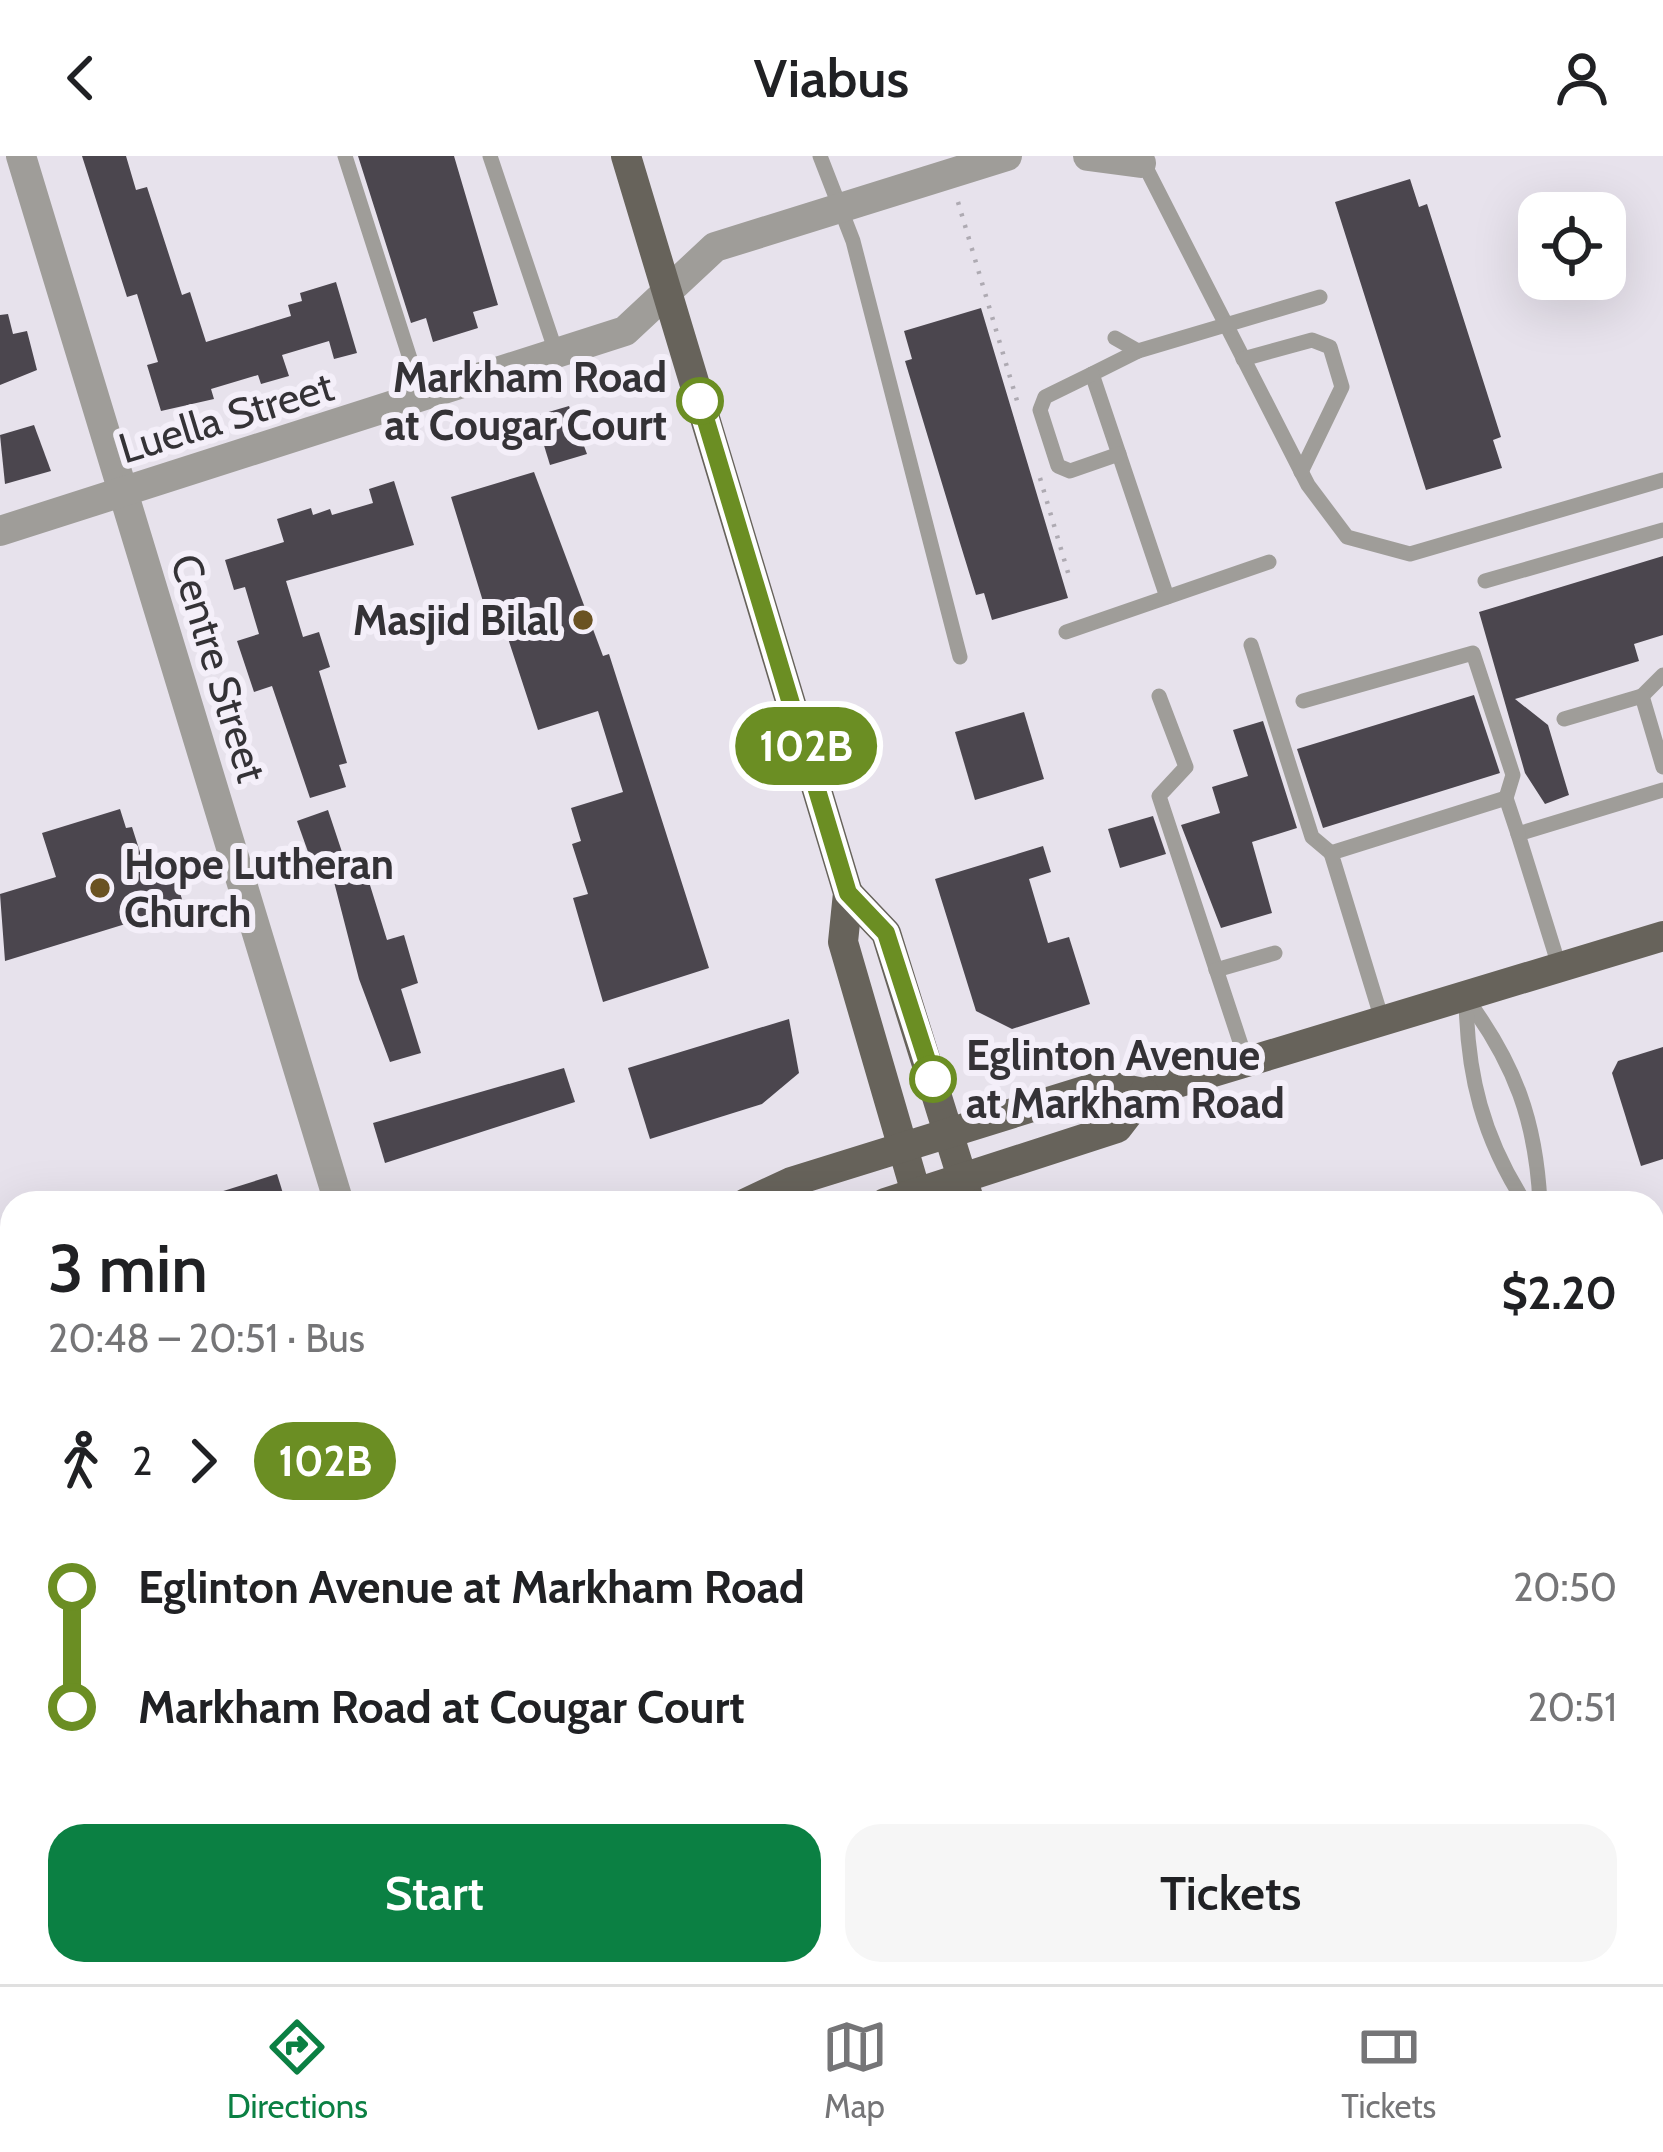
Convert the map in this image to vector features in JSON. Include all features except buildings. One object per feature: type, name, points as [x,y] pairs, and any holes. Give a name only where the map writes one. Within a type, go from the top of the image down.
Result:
[{"type":"main road","points":[[626,156],[848,893],[843,942],[915,1191]]},
{"type":"main road","points":[[848,893],[886,933],[967,1191]]},
{"type":"main road","points":[[771,1191],[1103,1085],[1144,1093],[1663,936]]},
{"type":"main road","points":[[969,1191],[1117,1128],[1144,1093]]},
{"type":"street","name":"Centre Street","points":[[21,156],[335,1191]]},
{"type":"street","name":"Luella Street","points":[[0,532],[626,331],[715,247],[1007,156]]},
{"type":"street","points":[[1088,156],[1142,159]]},
{"type":"lane","points":[[345,156],[423,399]]},
{"type":"lane","points":[[490,156],[556,355]]},
{"type":"lane","points":[[820,156],[853,242],[959,657]]},
{"type":"lane","points":[[1142,159],[1301,472],[1347,537],[1410,554],[1663,480]]},
{"type":"lane","points":[[1119,454],[1070,471],[1058,466],[1040,410],[1045,397],[1138,351],[1320,297]]},
{"type":"lane","points":[[1115,338],[1138,351]]},
{"type":"lane","points":[[1243,359],[1312,340],[1330,346],[1342,387],[1301,472]]},
{"type":"lane","points":[[1092,374],[1167,597]]},
{"type":"lane","points":[[1485,581],[1663,530]]},
{"type":"lane","points":[[1066,632],[1269,562]]},
{"type":"lane","points":[[1251,645],[1312,837],[1331,853],[1383,1023]]},
{"type":"lane","points":[[1303,701],[1473,653],[1513,775],[1506,798],[1560,969]]},
{"type":"lane","points":[[1564,719],[1642,696],[1663,675]]},
{"type":"lane","points":[[1159,696],[1186,767],[1159,796],[1247,1063]]},
{"type":"lane","points":[[1642,696],[1663,767]]},
{"type":"lane","points":[[1518,834],[1663,790]]},
{"type":"lane","points":[[1331,853],[1506,798]]},
{"type":"lane","points":[[1216,970],[1275,953]]},
{"type":"lane","points":[[1466,998],[1468,1068],[1500,1164],[1517,1191]]},
{"type":"lane","points":[[1466,998],[1505,1051],[1537,1146],[1539,1191]]},
{"type":"path","points":[[950,174],[1022,420]]},
{"type":"path","points":[[1036,464],[1069,576]]},
{"type":"bus line","name":"102B","points":[[700,401],[773,631],[848,893],[886,933],[933,1079]]},
{"type":"place","name":"Markham Road at Cougar Court","points":[[700,401]]},
{"type":"place","name":"Masjid Bilal","points":[[583,620]]},
{"type":"place","name":"Hope Lutheran Church","points":[[100,888]]},
{"type":"place","name":"Eglinton Avenue at Markham Road","points":[[933,1079]]}]
